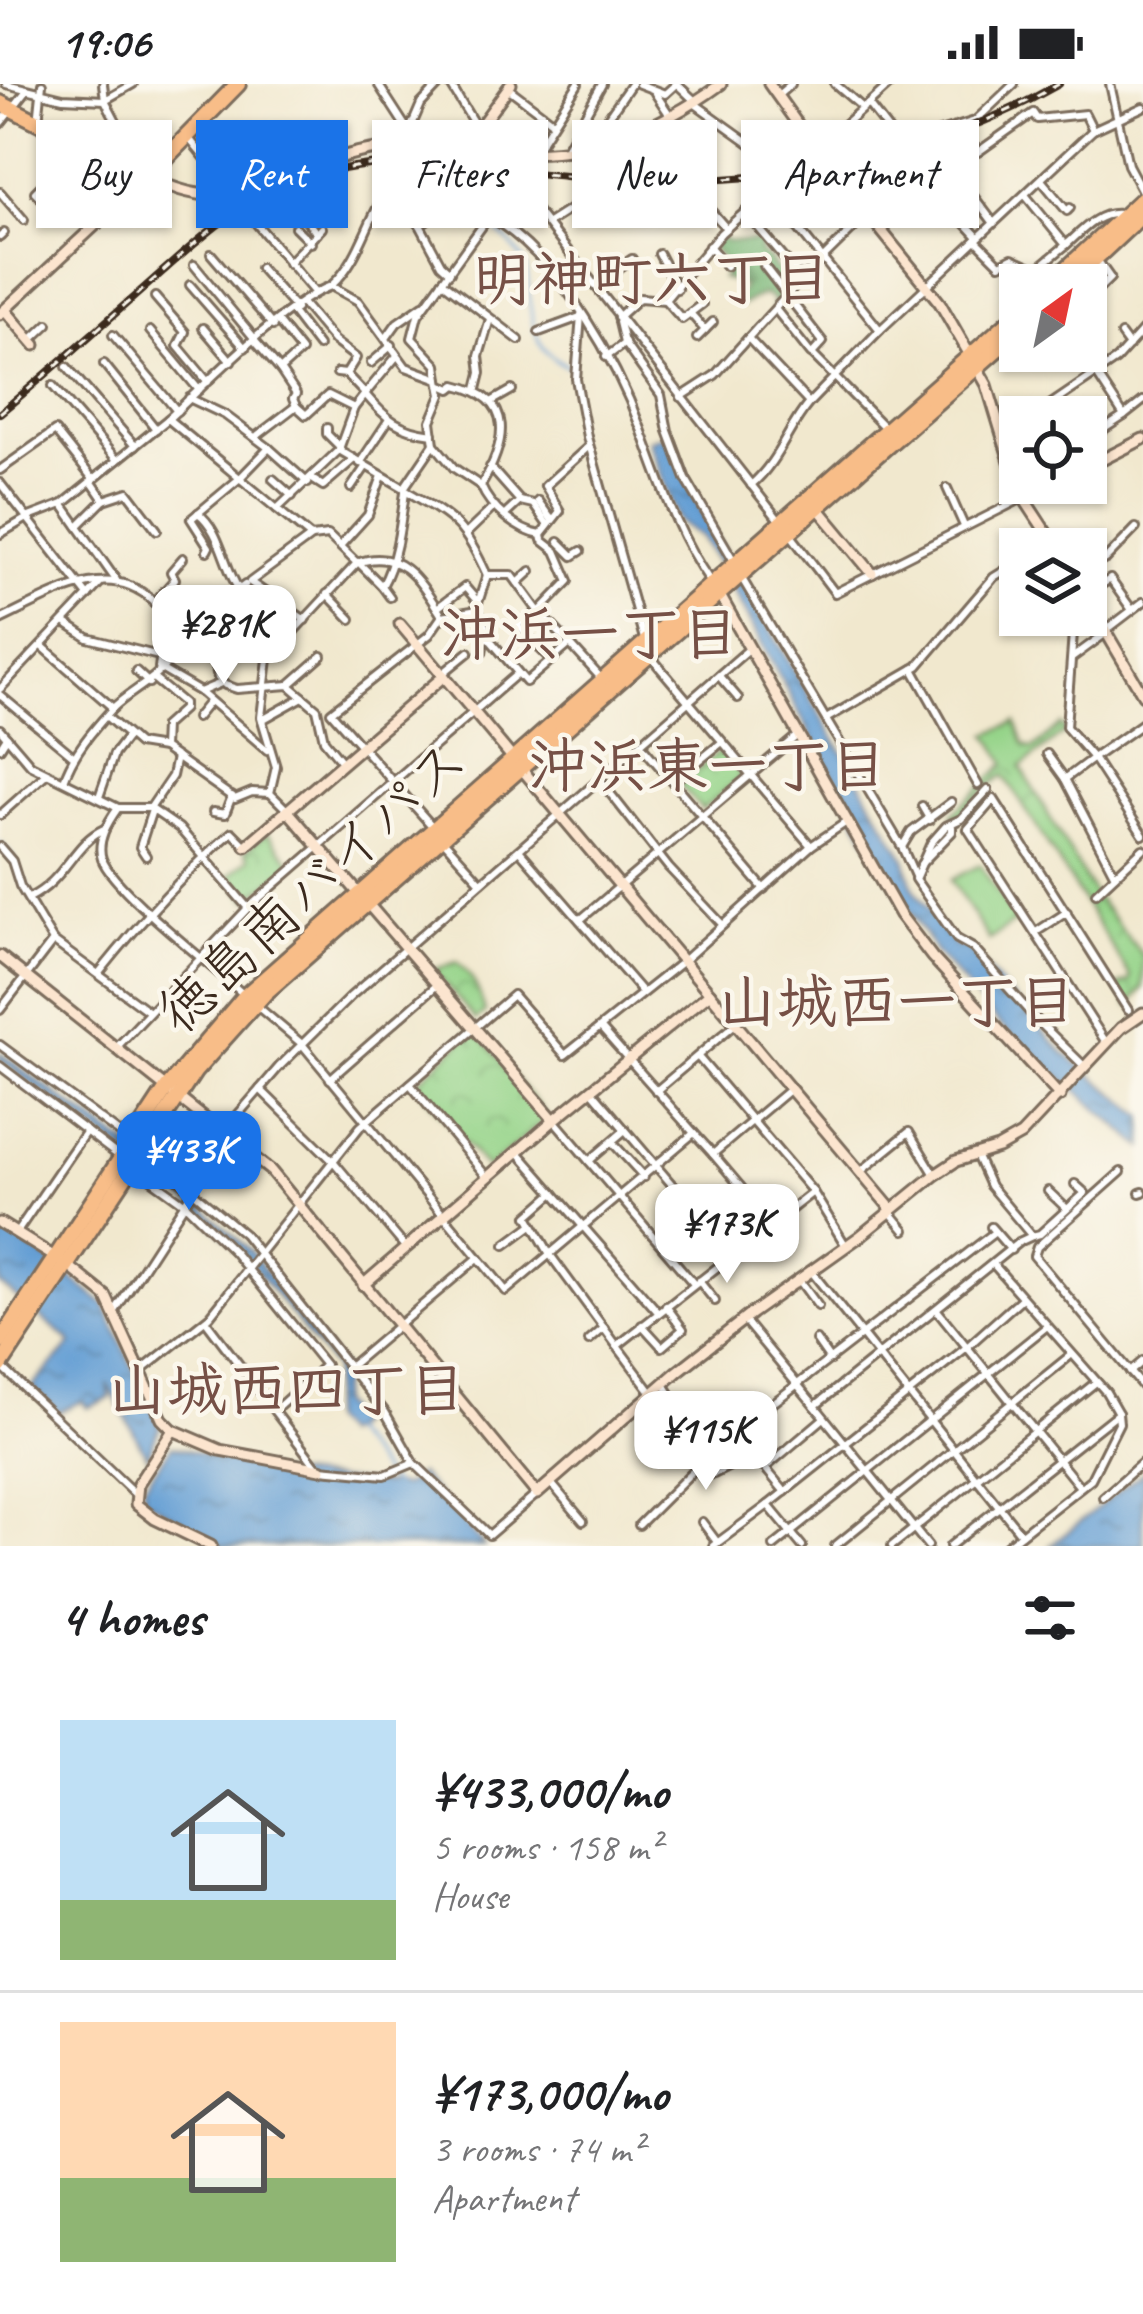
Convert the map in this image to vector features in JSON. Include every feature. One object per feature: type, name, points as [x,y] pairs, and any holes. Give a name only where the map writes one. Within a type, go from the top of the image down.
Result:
[{"type":"highway","points":[[172,151],[238,84]]},
{"type":"highway","points":[[6,107],[36,122]]},
{"type":"highway","points":[[1088,264],[1143,196]]},
{"type":"highway","points":[[1091,264],[1143,214]]},
{"type":"highway","name":"徳島南バイパス","points":[[786,528],[818,508],[999,335]]},
{"type":"highway","name":"徳島南バイパス","points":[[0,1366],[28,1311],[130,1152],[172,1092],[250,1000],[786,528],[887,430],[999,344]]},
{"type":"highway","name":"徳島南バイパス","points":[[518,763],[604,681],[647,650]]},
{"type":"highway","name":"徳島南バイパス","points":[[0,1342],[28,1311]]},
{"type":"street","points":[[6,84],[105,100],[133,84]]},
{"type":"street","points":[[103,84],[116,120]]},
{"type":"street","points":[[379,84],[402,120]]},
{"type":"street","points":[[414,120],[421,104],[440,84]]},
{"type":"street","points":[[450,84],[474,120]]},
{"type":"street","points":[[564,152],[602,84]]},
{"type":"street","points":[[606,120],[635,84],[665,94],[677,84],[741,137]]},
{"type":"street","points":[[666,120],[721,84]]},
{"type":"street","points":[[769,84],[794,120]]},
{"type":"street","points":[[777,97],[791,84]]},
{"type":"street","points":[[837,84],[878,120]]},
{"type":"street","points":[[850,120],[890,84]]},
{"type":"street","points":[[1110,84],[1128,165],[1143,196]]},
{"type":"street","points":[[548,131],[574,85]]},
{"type":"street","points":[[976,120],[1011,85]]},
{"type":"street","points":[[485,120],[509,86],[554,122]]},
{"type":"street","points":[[38,120],[42,88]]},
{"type":"street","points":[[654,89],[671,118]]},
{"type":"street","points":[[0,124],[6,107],[27,90]]},
{"type":"street","points":[[751,485],[776,461],[798,416],[880,330],[1094,130],[1143,107]]},
{"type":"street","points":[[979,151],[1033,113],[1037,119],[1085,114],[1094,130]]},
{"type":"street","points":[[187,136],[196,147]]},
{"type":"street","points":[[548,153],[572,150]]},
{"type":"street","points":[[1042,181],[1067,211],[1070,208]]},
{"type":"street","points":[[172,186],[196,194]]},
{"type":"street","points":[[0,192],[24,220]]},
{"type":"street","points":[[1026,196],[1066,245]]},
{"type":"street","points":[[979,202],[994,222]]},
{"type":"street","points":[[572,208],[548,224],[835,593],[1010,504]]},
{"type":"street","points":[[1042,264],[1110,212],[1126,214]]},
{"type":"street","points":[[665,300],[741,216]]},
{"type":"street","points":[[0,534],[63,505],[196,395],[244,348],[314,292],[332,286],[351,268],[372,217]]},
{"type":"street","points":[[717,217],[727,228]]},
{"type":"street","points":[[48,324],[33,342],[2,312],[92,228]]},
{"type":"street","points":[[259,228],[314,292]]},
{"type":"street","points":[[296,228],[311,243]]},
{"type":"street","points":[[288,263],[311,243],[320,231],[317,228]]},
{"type":"street","points":[[422,228],[450,272]]},
{"type":"street","points":[[387,337],[423,304],[480,228]]},
{"type":"street","points":[[504,228],[535,251],[573,297],[643,432],[672,514],[728,577],[826,719],[902,847],[915,879],[957,939],[973,948],[1086,1069]]},
{"type":"street","points":[[759,228],[802,279]]},
{"type":"street","points":[[798,228],[880,330]]},
{"type":"street","points":[[681,397],[715,375],[855,228]]},
{"type":"street","points":[[882,228],[975,362],[999,425]]},
{"type":"street","points":[[968,228],[1000,264]]},
{"type":"street","points":[[709,246],[726,266]]},
{"type":"street","points":[[211,254],[301,351],[280,370]]},
{"type":"street","points":[[658,254],[677,290]]},
{"type":"street","points":[[1096,258],[1100,264]]},
{"type":"street","points":[[594,285],[632,259]]},
{"type":"street","points":[[194,265],[280,370],[296,394],[296,406],[306,415],[328,395],[354,408]]},
{"type":"street","points":[[764,266],[823,342],[812,354]]},
{"type":"street","points":[[260,268],[296,308],[356,358],[341,374],[388,421],[409,431],[433,434]]},
{"type":"street","points":[[442,281],[519,340]]},
{"type":"street","points":[[190,285],[244,348]]},
{"type":"street","points":[[332,286],[358,301],[406,367],[451,389],[456,385],[477,389],[491,402],[503,442],[481,486]]},
{"type":"street","points":[[154,298],[185,332],[178,346],[208,382]]},
{"type":"street","points":[[617,318],[640,298],[665,300],[682,319],[702,304]]},
{"type":"street","points":[[423,304],[412,338],[437,365],[442,394],[431,421],[434,443],[505,515],[542,538],[569,581],[517,626],[550,660]]},
{"type":"street","points":[[296,308],[318,346]]},
{"type":"street","points":[[776,310],[887,430]]},
{"type":"street","points":[[690,313],[705,330]]},
{"type":"street","points":[[539,332],[580,316]]},
{"type":"street","points":[[580,316],[576,379],[589,446],[647,650],[811,846]]},
{"type":"street","points":[[617,318],[625,343],[661,395],[668,431],[752,646],[899,914],[1064,1092]]},
{"type":"street","points":[[477,389],[479,356],[490,319]]},
{"type":"street","points":[[697,338],[713,322]]},
{"type":"street","points":[[203,328],[231,361]]},
{"type":"street","points":[[1064,396],[1116,360],[1143,330]]},
{"type":"street","points":[[150,331],[196,395],[256,436],[308,482]]},
{"type":"street","points":[[1121,334],[1129,346]]},
{"type":"street","points":[[112,335],[177,411]]},
{"type":"street","points":[[748,338],[809,403]]},
{"type":"street","points":[[607,357],[625,343]]},
{"type":"street","points":[[371,363],[392,345]]},
{"type":"street","points":[[277,508],[339,448],[354,408],[396,357]]},
{"type":"street","points":[[104,364],[156,429]]},
{"type":"street","points":[[67,367],[135,446]]},
{"type":"street","points":[[1096,373],[1124,416]]},
{"type":"street","points":[[53,386],[117,460]]},
{"type":"street","points":[[491,402],[512,390]]},
{"type":"street","points":[[1107,427],[1143,401]]},
{"type":"street","points":[[256,436],[296,406]]},
{"type":"street","points":[[168,419],[311,537]]},
{"type":"street","points":[[352,488],[360,462],[388,421]]},
{"type":"street","points":[[503,434],[511,425]]},
{"type":"street","points":[[327,428],[339,448],[452,518],[467,533],[487,575],[478,606]]},
{"type":"street","points":[[0,470],[55,431],[104,500]]},
{"type":"street","points":[[503,434],[510,441]]},
{"type":"street","points":[[1107,458],[1142,442]]},
{"type":"street","points":[[382,586],[395,560],[404,489],[434,443]]},
{"type":"street","points":[[536,549],[560,511],[544,486],[589,446]]},
{"type":"street","points":[[206,551],[209,547],[191,519],[269,448]]},
{"type":"street","points":[[285,466],[323,486],[360,462]]},
{"type":"street","points":[[490,467],[520,501],[532,504],[559,527]]},
{"type":"street","points":[[340,546],[368,515],[382,476]]},
{"type":"street","points":[[273,479],[292,496]]},
{"type":"street","points":[[0,483],[88,596]]},
{"type":"street","points":[[947,488],[964,526]]},
{"type":"street","points":[[78,526],[104,500],[128,492],[157,530]]},
{"type":"street","points":[[538,500],[550,521]]},
{"type":"street","points":[[505,515],[520,501]]},
{"type":"street","points":[[63,505],[116,580],[154,603],[215,664],[221,683]]},
{"type":"street","points":[[467,533],[495,506]]},
{"type":"street","points":[[818,508],[872,573]]},
{"type":"street","points":[[198,513],[210,525],[227,572],[242,588],[193,625],[164,631],[159,668],[200,692],[271,751]]},
{"type":"street","points":[[1107,558],[1136,528]]},
{"type":"street","points":[[305,620],[250,583],[311,537],[328,531],[390,597]]},
{"type":"street","points":[[558,557],[563,546],[573,556],[581,551]]},
{"type":"street","points":[[270,793],[276,767],[262,720],[268,658],[357,562],[376,556],[395,560],[442,616]]},
{"type":"street","points":[[154,603],[175,579],[171,572],[183,558]]},
{"type":"street","points":[[518,583],[530,571]]},
{"type":"street","points":[[826,719],[913,669],[999,574]]},
{"type":"street","points":[[487,575],[512,575],[538,612],[604,681]]},
{"type":"street","points":[[1107,581],[1110,579],[1132,610]]},
{"type":"street","points":[[0,620],[78,585],[116,580]]},
{"type":"street","points":[[72,754],[0,692],[102,581]]},
{"type":"street","points":[[436,608],[465,587],[484,620],[482,653]]},
{"type":"street","points":[[327,594],[351,619]]},
{"type":"street","points":[[1107,631],[1143,602]]},
{"type":"street","points":[[478,606],[442,616],[436,629],[331,712],[481,882]]},
{"type":"street","points":[[64,622],[88,638],[159,656]]},
{"type":"street","points":[[215,664],[235,622]]},
{"type":"street","points":[[256,623],[279,647]]},
{"type":"street","points":[[400,624],[905,1230]]},
{"type":"street","points":[[64,780],[72,754],[113,708],[164,670],[177,644],[174,628]]},
{"type":"street","points":[[1107,634],[1143,695]]},
{"type":"street","points":[[486,635],[526,682],[570,644]]},
{"type":"street","points":[[1073,636],[1066,727],[1094,758],[1143,836]]},
{"type":"street","points":[[1072,658],[1101,636]]},
{"type":"street","points":[[42,646],[113,708]]},
{"type":"street","points":[[224,1132],[302,1044],[405,947],[752,646]]},
{"type":"street","points":[[98,974],[148,913],[205,855],[232,832],[245,846],[469,652]]},
{"type":"street","points":[[289,685],[322,656]]},
{"type":"street","points":[[913,669],[978,785]]},
{"type":"street","points":[[136,671],[183,703],[183,709],[164,726],[163,748]]},
{"type":"street","points":[[116,1048],[248,908],[517,674]]},
{"type":"street","points":[[718,676],[739,698]]},
{"type":"street","points":[[200,692],[221,683],[236,689],[289,685],[316,709],[324,740],[342,762]]},
{"type":"street","points":[[262,720],[303,697]]},
{"type":"street","points":[[196,718],[208,702]]},
{"type":"street","points":[[107,717],[138,744],[163,748],[232,796],[270,793]]},
{"type":"street","points":[[1065,779],[1143,724]]},
{"type":"street","points":[[0,729],[46,774],[118,808],[151,809],[179,828],[248,908]]},
{"type":"street","points":[[580,920],[799,734]]},
{"type":"street","points":[[0,748],[7,737]]},
{"type":"street","points":[[99,796],[118,747],[128,737]]},
{"type":"street","points":[[673,782],[721,743]]},
{"type":"street","points":[[640,745],[764,889]]},
{"type":"street","points":[[1047,754],[1115,874]]},
{"type":"street","points":[[146,856],[140,847],[151,809],[172,776],[176,757]]},
{"type":"street","points":[[193,768],[199,760]]},
{"type":"street","points":[[0,814],[46,774]]},
{"type":"street","points":[[599,779],[722,924]]},
{"type":"street","points":[[915,879],[931,843],[988,790]]},
{"type":"street","points":[[270,793],[619,1196],[716,1301]]},
{"type":"street","points":[[213,812],[226,814],[232,796]]},
{"type":"street","points":[[1107,1045],[968,829],[994,799],[1143,1027]]},
{"type":"street","points":[[902,847],[911,832],[951,802]]},
{"type":"street","points":[[922,806],[930,820]]},
{"type":"street","points":[[118,808],[105,829],[100,854],[107,868],[148,913],[302,1044],[506,1291],[694,1133]]},
{"type":"street","points":[[142,1370],[206,1321],[365,1122],[513,995],[565,1055],[683,961],[811,846],[848,821]]},
{"type":"street","points":[[29,898],[74,860],[84,840],[105,829]]},
{"type":"street","points":[[0,847],[53,941],[148,1011]]},
{"type":"street","points":[[519,850],[643,993]]},
{"type":"street","points":[[1096,893],[1142,851]]},
{"type":"street","points":[[1036,932],[1067,912]]},
{"type":"street","points":[[0,1010],[53,941]]},
{"type":"street","points":[[0,956],[271,1171],[537,1494]]},
{"type":"street","points":[[330,1079],[437,986]]},
{"type":"street","points":[[363,1285],[710,993]]},
{"type":"street","points":[[0,1066],[86,1132],[194,1190],[260,1254],[385,1412],[414,1463],[489,1535],[744,1319],[935,1174],[1021,1135],[1135,1014]]},
{"type":"street","points":[[656,1090],[735,1024]]},
{"type":"street","points":[[600,1027],[772,1224]]},
{"type":"street","points":[[0,1045],[184,1203],[248,1268],[325,1365],[274,1410]]},
{"type":"street","points":[[698,1057],[813,1192],[846,1246]]},
{"type":"street","points":[[410,1084],[487,1177]]},
{"type":"street","points":[[260,1089],[334,1162],[406,1248]]},
{"type":"street","points":[[713,1154],[790,1089]]},
{"type":"street","points":[[592,1091],[733,1256]]},
{"type":"street","points":[[590,1161],[625,1130]]},
{"type":"street","points":[[16,1234],[86,1132]]},
{"type":"street","points":[[860,1172],[909,1132],[935,1174]]},
{"type":"street","points":[[612,1142],[644,1177]]},
{"type":"street","points":[[518,1151],[658,1312]]},
{"type":"street","points":[[976,1155],[990,1186],[1032,1236]]},
{"type":"street","points":[[1121,1172],[1037,1247],[1034,1256],[1143,1387]]},
{"type":"street","points":[[815,1406],[1011,1250],[1040,1234],[1084,1193],[1076,1184]]},
{"type":"street","points":[[115,1312],[194,1190]]},
{"type":"street","points":[[704,1223],[744,1191]]},
{"type":"street","points":[[1048,1191],[1067,1209]]},
{"type":"street","points":[[617,1346],[813,1192]]},
{"type":"street","points":[[554,1193],[528,1216],[532,1226],[703,1461],[714,1474],[752,1455],[785,1492]]},
{"type":"street","points":[[0,1223],[106,1296],[161,1419],[172,1430],[220,1450],[320,1469],[385,1475],[414,1463]]},
{"type":"street","points":[[505,1245],[532,1226]]},
{"type":"street","points":[[751,1420],[993,1230],[1011,1250]]},
{"type":"street","points":[[349,1367],[478,1258]]},
{"type":"street","points":[[993,1265],[1096,1382],[1118,1413],[1119,1423],[1091,1479],[1006,1546]]},
{"type":"street","points":[[811,1271],[1021,1534]]},
{"type":"street","points":[[799,1280],[818,1306]]},
{"type":"street","points":[[702,1522],[715,1544],[909,1394],[1022,1298]]},
{"type":"street","points":[[643,1325],[662,1347],[683,1329],[666,1306]]},
{"type":"street","points":[[937,1310],[1080,1487]]},
{"type":"street","points":[[744,1319],[928,1546]]},
{"type":"street","points":[[206,1321],[320,1469]]},
{"type":"street","points":[[774,1546],[1046,1327]]},
{"type":"street","points":[[589,1341],[604,1328]]},
{"type":"street","points":[[816,1340],[830,1360]]},
{"type":"street","points":[[835,1546],[1071,1355]]},
{"type":"street","points":[[1130,1372],[1143,1361]]},
{"type":"street","points":[[0,1366],[136,1494]]},
{"type":"street","points":[[892,1546],[1096,1382]]},
{"type":"street","points":[[664,1384],[692,1428]]},
{"type":"street","points":[[950,1546],[1118,1413]]},
{"type":"street","points":[[766,1468],[824,1418]]},
{"type":"street","points":[[172,1430],[149,1466],[136,1504],[211,1546]]},
{"type":"street","points":[[639,1525],[703,1461]]},
{"type":"street","points":[[1102,1497],[1143,1462]]},
{"type":"street","points":[[550,1483],[584,1522]]},
{"type":"street","points":[[768,1505],[802,1546]]},
{"type":"green space","points":[[720,236],[725,241],[763,242],[759,251],[773,268],[781,271],[788,266],[798,279],[772,308],[774,301],[764,294],[741,305],[737,298],[744,286],[722,278],[729,268],[712,247]]},
{"type":"green space","points":[[1016,722],[1024,744],[1033,749],[1061,725],[1066,731],[1021,767],[1095,896],[1143,956],[1143,988],[1129,1006],[1117,986],[1130,981],[1130,976],[1004,775],[957,819],[952,814],[1006,763],[988,734]]},
{"type":"green space","points":[[722,750],[742,776],[702,810],[679,784]]},
{"type":"green space","points":[[267,833],[293,864],[248,900],[228,877],[250,858],[245,851]]},
{"type":"green space","points":[[980,865],[1016,921],[989,940],[951,880]]},
{"type":"green space","points":[[457,962],[472,979],[485,1012],[476,1020],[433,970]]},
{"type":"green space","points":[[475,1030],[548,1117],[487,1169],[415,1084]]},
{"type":"water","points":[[666,435],[705,519],[905,858],[913,887],[955,946],[967,948],[1065,1054],[1143,1116],[1143,1148],[1000,1025],[936,953],[882,866],[719,565],[701,537],[679,521],[648,440]]},
{"type":"water","points":[[0,1053],[146,1159],[250,1251],[348,1376],[340,1387],[339,1403],[356,1424],[342,1435],[328,1420],[334,1368],[243,1254],[169,1185],[6,1065]]},
{"type":"water","points":[[0,1229],[104,1304],[160,1427],[147,1457],[108,1384],[110,1398],[87,1408],[82,1401],[59,1412],[32,1387],[72,1343],[0,1284]]},
{"type":"water","points":[[172,1446],[282,1474],[404,1486],[419,1474],[484,1546],[223,1546],[144,1498],[144,1485]]},
{"type":"water","points":[[1143,1472],[1143,1546],[1050,1546]]},
{"type":"waterway","points":[[494,228],[524,263],[539,340],[546,351],[572,367]]},
{"type":"waterway","points":[[0,843],[13,858]]},
{"type":"waterway","points":[[19,873],[42,912]]},
{"type":"waterway","points":[[348,1431],[395,1488]]},
{"type":"railway","points":[[0,413],[215,227],[267,194],[323,174],[359,166],[425,163],[629,180],[757,176],[820,168],[942,137],[1059,84]]},
{"type":"district","name":"明神町六丁目","points":[[652,279]]},
{"type":"district","name":"沖浜一丁目","points":[[590,634]]},
{"type":"district","name":"沖浜東一丁目","points":[[708,766]]},
{"type":"district","name":"山城西一丁目","points":[[897,1002]]},
{"type":"district","name":"山城西四丁目","points":[[287,1390]]}]
